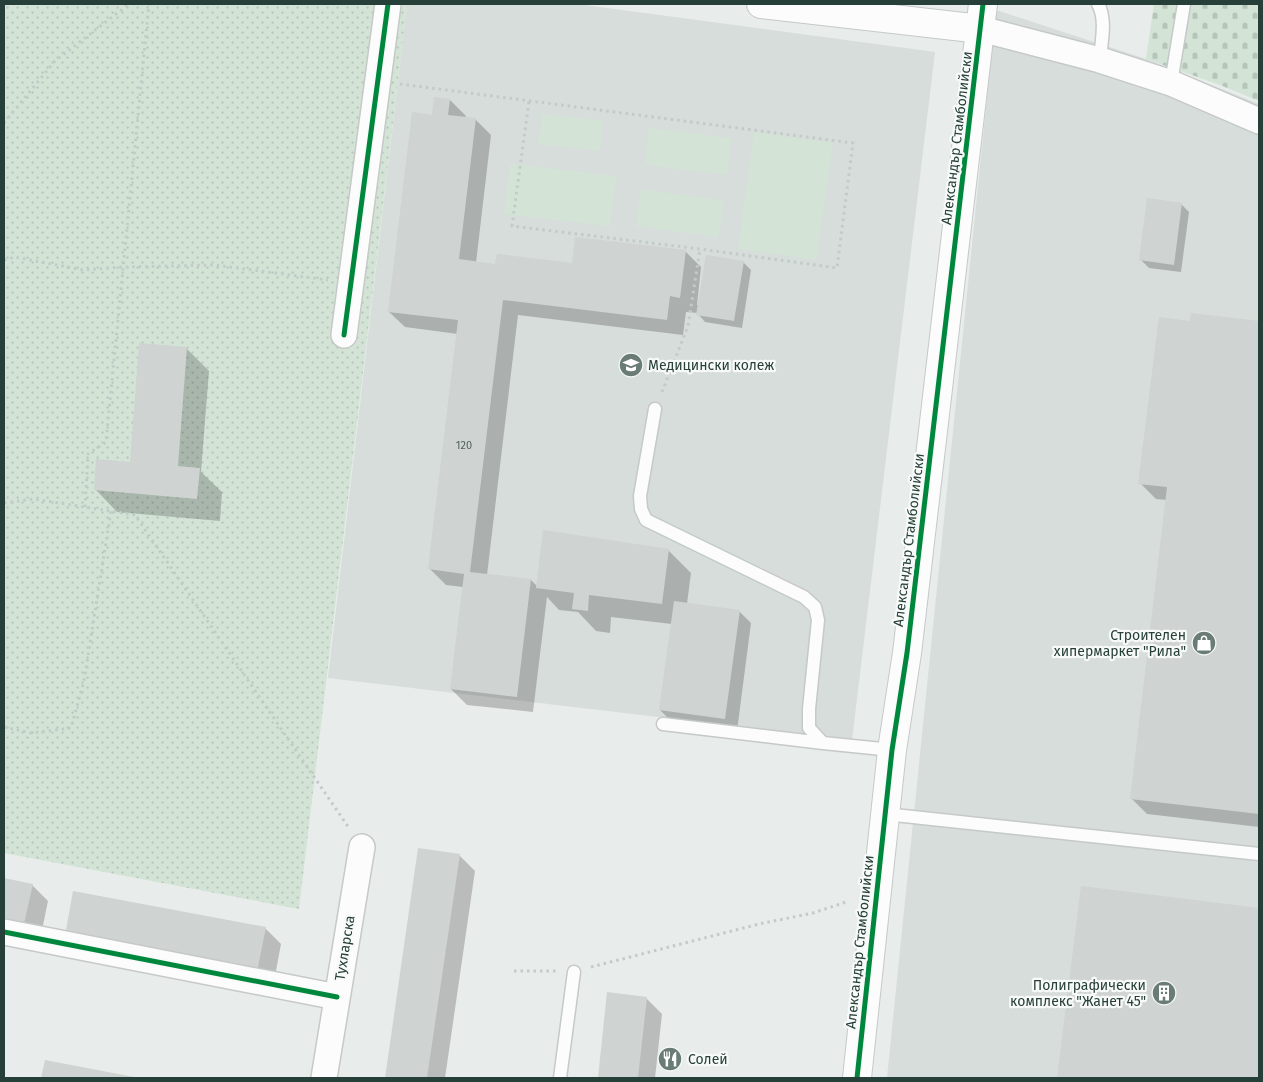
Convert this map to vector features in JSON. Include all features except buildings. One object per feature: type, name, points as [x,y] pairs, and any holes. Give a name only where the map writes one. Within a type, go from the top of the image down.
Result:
[{"type":"street","points":[[344,335],[388,4]]},
{"type":"street","points":[[761,4],[982,17],[1170,83],[1259,121]]},
{"type":"street","name":"Александър Стамболийски","points":[[857,1078],[892,750],[908,644],[982,17]]},
{"type":"street","name":"Тухларска","points":[[324,1078],[362,847]]},
{"type":"street","points":[[4,932],[337,997]]},
{"type":"lane","points":[[1170,83],[1184,4]]},
{"type":"lane","points":[[1100,60],[1103,21],[1102,5]]},
{"type":"lane","points":[[655,409],[640,496],[640,509],[646,520],[804,597],[815,607],[818,620],[809,709],[809,728],[823,743]]},
{"type":"lane","points":[[663,724],[892,750]]},
{"type":"lane","points":[[885,814],[1259,854]]},
{"type":"lane","points":[[560,1078],[574,972]]},
{"type":"path","points":[[4,123],[55,62],[129,4]]},
{"type":"path","points":[[85,507],[88,454],[106,442],[149,4]]},
{"type":"path","points":[[377,82],[529,101],[853,143],[837,268],[512,226],[529,101]]},
{"type":"path","points":[[655,409],[688,326],[700,249]]},
{"type":"path","points":[[4,260],[16,257],[83,270],[215,265],[350,283]]},
{"type":"path","points":[[4,503],[34,499],[135,515],[362,847]]},
{"type":"path","points":[[4,727],[31,733],[71,728],[84,681],[111,511]]},
{"type":"path","points":[[514,971],[574,972],[759,924],[813,913],[844,903],[877,889]]},
{"type":"shaded area","name":"Медицински колеж","points":[[407,4],[577,4],[935,52],[852,740],[328,678]]},
{"type":"shaded area","points":[[996,10],[1146,59],[1259,104],[1259,1078],[887,1078]]},
{"type":"green space","points":[[4,4],[407,4],[299,909],[4,853]]},
{"type":"green space","points":[[1154,4],[1259,4],[1259,101],[1146,59]]},
{"type":"green space","points":[[542,114],[603,121],[600,151],[538,144]]},
{"type":"green space","points":[[649,128],[731,138],[727,175],[645,165]]},
{"type":"green space","points":[[754,132],[833,143],[816,260],[738,249]]},
{"type":"green space","points":[[510,164],[616,176],[610,226],[504,214]]},
{"type":"green space","points":[[641,189],[724,201],[718,237],[636,226]]},
{"type":"cycle path","points":[[344,335],[388,4]]},
{"type":"cycle path","points":[[857,1078],[892,750],[907,653],[983,4]]},
{"type":"cycle path","points":[[4,932],[337,997]]},
{"type":"place","name":"Медицински колеж","points":[[631,365]]},
{"type":"place","name":"Строителен хипермаркет \"Рила\"","points":[[1204,643]]},
{"type":"place","name":"Полиграфически комплекс \"Жанет 45\"","points":[[1164,993]]},
{"type":"place","name":"Солей","points":[[670,1059]]}]
